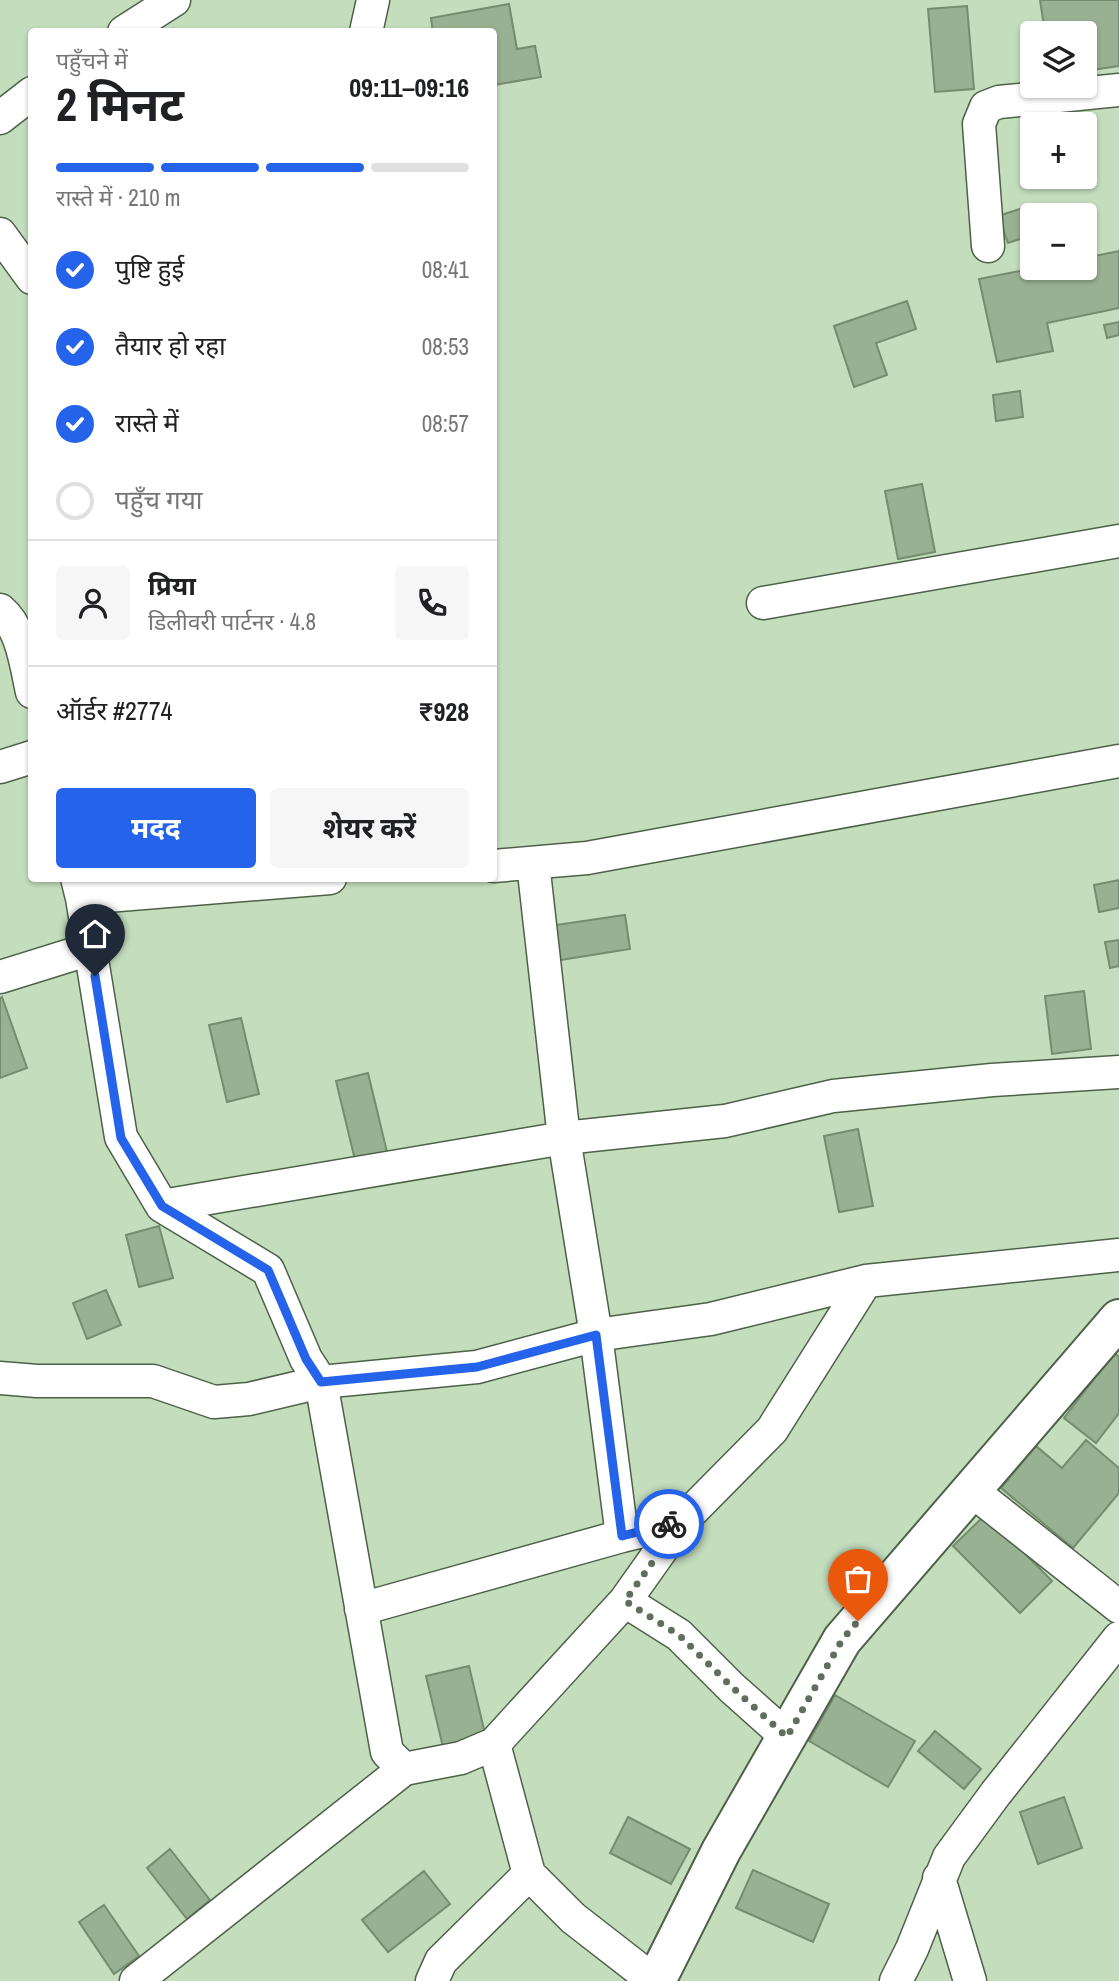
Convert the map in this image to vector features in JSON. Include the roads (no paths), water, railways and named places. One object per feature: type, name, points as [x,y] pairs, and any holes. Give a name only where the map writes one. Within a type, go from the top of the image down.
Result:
[{"type":"street","points":[[130,28],[174,0]]},
{"type":"street","points":[[367,28],[373,0]]},
{"type":"street","points":[[988,246],[979,124],[986,107],[999,102],[1119,90]]},
{"type":"street","points":[[0,118],[28,96]]},
{"type":"street","points":[[0,234],[28,272]]},
{"type":"street","points":[[762,603],[1119,541]]},
{"type":"street","points":[[0,610],[11,618],[10,644],[28,683]]},
{"type":"street","points":[[0,767],[28,758]]},
{"type":"street","points":[[497,866],[587,858],[1119,761]]},
{"type":"street","points":[[533,863],[564,1138],[596,1335],[622,1536]]},
{"type":"street","points":[[230,882],[79,888],[121,1138],[162,1206],[268,1270],[306,1359],[321,1382],[387,1752],[404,1769]]},
{"type":"street","points":[[0,977],[90,950]]},
{"type":"street","points":[[162,1206],[564,1138],[725,1121],[833,1096],[992,1080],[1119,1072]]},
{"type":"street","points":[[0,1378],[37,1381],[153,1381],[214,1402],[249,1399],[321,1382],[477,1367],[596,1335],[711,1319],[866,1282],[1119,1255]]},
{"type":"street","points":[[136,1981],[404,1769],[461,1758],[494,1744],[625,1601],[681,1522],[772,1430],[866,1282]]},
{"type":"street","points":[[494,1744],[530,1874],[573,1919],[655,1981],[722,1851],[842,1640],[1119,1319]]},
{"type":"street","points":[[971,1490],[1119,1607]]},
{"type":"street","points":[[361,1609],[681,1522]]},
{"type":"street","points":[[625,1601],[679,1635],[787,1737]]},
{"type":"street","points":[[896,1981],[912,1949],[949,1857],[996,1793],[1119,1638]]},
{"type":"street","points":[[432,1981],[441,1961],[530,1874]]},
{"type":"street","points":[[939,1878],[970,1981]]}]
